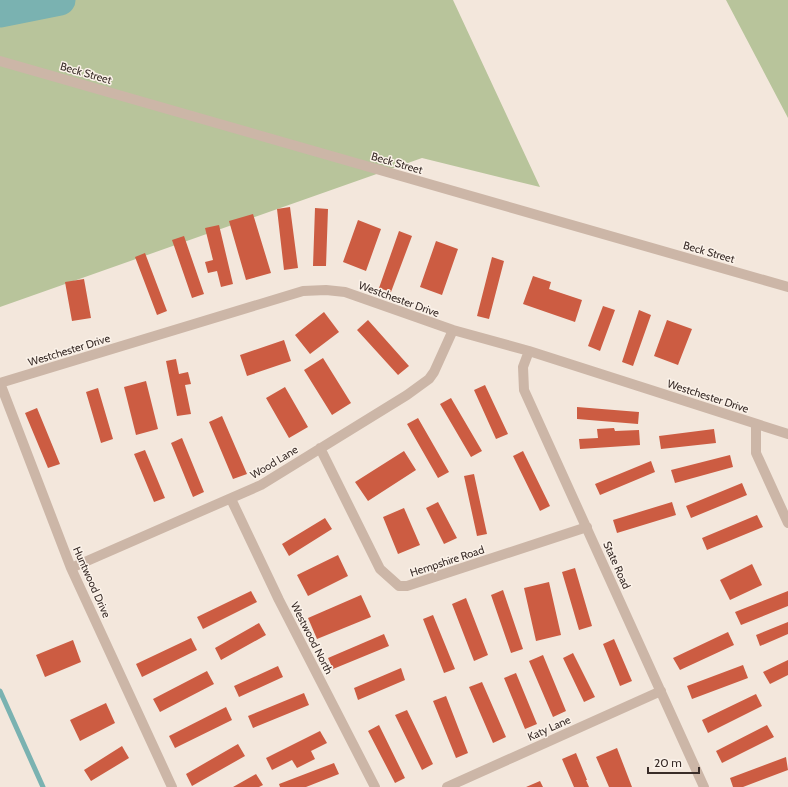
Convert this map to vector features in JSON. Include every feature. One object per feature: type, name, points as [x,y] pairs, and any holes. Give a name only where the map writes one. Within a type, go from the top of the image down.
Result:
[{"type":"street","name":"Beck Street","points":[[0,61],[788,287]]},
{"type":"street","name":"Westchester Drive","points":[[0,383],[303,291],[326,290],[345,292],[453,330],[529,351],[788,434]]},
{"type":"street","name":"Wood Lane","points":[[71,568],[261,485],[429,379],[434,372],[453,330]]},
{"type":"street","name":"State Road","points":[[529,351],[524,367],[524,390],[704,787]]},
{"type":"street","name":"Huntwood Drive","points":[[0,383],[71,568],[172,787]]},
{"type":"street","points":[[756,424],[756,453],[788,523]]},
{"type":"street","name":"Hempshire Road","points":[[320,448],[380,569],[399,586],[407,586],[587,527]]},
{"type":"street","name":"Westwood North","points":[[231,499],[279,600],[375,787]]},
{"type":"street","name":"Katy Lane","points":[[447,787],[661,690]]},
{"type":"green space","points":[[0,0],[453,0],[540,187],[422,158],[0,307]]},
{"type":"green space","points":[[726,0],[788,0],[788,118]]},
{"type":"building","points":[[290,207],[298,268],[284,270],[277,209]]},
{"type":"building","points":[[315,208],[328,209],[326,266],[313,266]]},
{"type":"building","points":[[253,214],[271,273],[246,280],[229,221]]},
{"type":"building","points":[[358,220],[381,229],[366,271],[343,262]]},
{"type":"building","points":[[219,225],[233,284],[221,287],[217,271],[208,273],[205,262],[213,260],[205,228]]},
{"type":"building","points":[[399,231],[412,236],[391,292],[379,288]]},
{"type":"building","points":[[184,236],[204,294],[192,298],[172,240]]},
{"type":"building","points":[[436,241],[458,249],[442,295],[420,287]]},
{"type":"building","points":[[145,253],[167,311],[157,315],[135,257]]},
{"type":"building","points":[[492,257],[504,261],[489,319],[477,316]]},
{"type":"building","points":[[533,276],[551,282],[549,289],[582,300],[575,322],[523,304]]},
{"type":"building","points":[[84,279],[91,318],[72,321],[65,282]]},
{"type":"building","points":[[603,306],[615,310],[600,351],[588,346]]},
{"type":"building","points":[[639,310],[651,315],[633,366],[622,362]]},
{"type":"building","points":[[324,312],[339,332],[310,354],[295,335]]},
{"type":"building","points":[[368,320],[409,366],[398,375],[357,330]]},
{"type":"building","points":[[667,320],[692,329],[678,365],[654,356]]},
{"type":"building","points":[[284,340],[291,361],[247,376],[240,355]]},
{"type":"building","points":[[323,358],[351,403],[332,415],[304,370]]},
{"type":"building","points":[[176,359],[179,374],[188,372],[191,384],[185,385],[191,414],[177,416],[166,361]]},
{"type":"building","points":[[146,381],[158,429],[136,435],[124,387]]},
{"type":"building","points":[[485,385],[508,434],[496,439],[474,390]]},
{"type":"building","points":[[285,387],[308,427],[289,438],[266,398]]},
{"type":"building","points":[[98,388],[113,439],[101,443],[86,392]]},
{"type":"building","points":[[451,398],[482,451],[471,457],[440,404]]},
{"type":"building","points":[[577,407],[639,412],[638,424],[577,419]]},
{"type":"building","points":[[37,408],[60,464],[48,468],[25,413]]},
{"type":"building","points":[[222,416],[247,474],[233,479],[209,422]]},
{"type":"building","points":[[418,418],[449,472],[438,478],[407,424]]},
{"type":"building","points":[[614,428],[615,431],[639,430],[640,445],[580,449],[579,439],[598,438],[597,429]]},
{"type":"building","points":[[714,429],[716,443],[661,449],[659,436]]},
{"type":"building","points":[[182,438],[204,492],[193,497],[171,443]]},
{"type":"building","points":[[145,450],[165,498],[154,502],[134,454]]},
{"type":"building","points":[[404,451],[416,470],[368,501],[355,482]]},
{"type":"building","points":[[523,451],[550,506],[540,511],[513,456]]},
{"type":"building","points":[[730,455],[733,467],[675,483],[671,470]]},
{"type":"building","points":[[651,461],[655,472],[600,495],[595,484]]},
{"type":"building","points":[[474,474],[487,534],[477,536],[464,476]]},
{"type":"building","points":[[742,483],[747,495],[691,518],[686,506]]},
{"type":"building","points":[[438,502],[457,538],[444,544],[426,508]]},
{"type":"building","points":[[672,502],[676,515],[617,533],[613,520]]},
{"type":"building","points":[[404,508],[420,545],[398,554],[383,517]]},
{"type":"building","points":[[757,515],[763,527],[707,550],[702,538]]},
{"type":"building","points":[[325,518],[332,529],[289,556],[282,544]]},
{"type":"building","points":[[338,555],[348,576],[308,596],[297,575]]},
{"type":"building","points":[[752,564],[762,585],[730,600],[720,580]]},
{"type":"building","points":[[575,568],[592,626],[579,630],[562,572]]},
{"type":"building","points":[[549,582],[561,635],[536,641],[524,588]]},
{"type":"building","points":[[503,590],[523,649],[511,653],[491,595]]},
{"type":"building","points":[[251,591],[257,602],[203,629],[197,617]]},
{"type":"building","points":[[788,591],[788,606],[741,625],[735,612]]},
{"type":"building","points":[[361,595],[371,617],[317,639],[308,618]]},
{"type":"building","points":[[466,598],[488,655],[474,661],[452,604]]},
{"type":"building","points":[[433,615],[455,669],[444,673],[423,619]]},
{"type":"building","points":[[788,622],[788,634],[760,646],[756,635]]},
{"type":"building","points":[[259,623],[266,635],[221,660],[215,648]]},
{"type":"building","points":[[728,632],[734,645],[680,670],[673,658]]},
{"type":"building","points":[[384,634],[389,646],[333,669],[328,658]]},
{"type":"building","points":[[191,638],[197,650],[142,677],[136,664]]},
{"type":"building","points":[[614,639],[632,681],[620,686],[603,644]]},
{"type":"building","points":[[73,640],[81,662],[45,677],[36,655]]},
{"type":"building","points":[[573,653],[595,697],[584,702],[563,658]]},
{"type":"building","points":[[543,655],[566,711],[553,717],[529,661]]},
{"type":"building","points":[[788,660],[788,675],[770,684],[763,672]]},
{"type":"building","points":[[743,665],[748,678],[692,699],[687,686]]},
{"type":"building","points":[[278,666],[283,677],[239,697],[234,686]]},
{"type":"building","points":[[401,668],[405,680],[358,700],[354,688]]},
{"type":"building","points":[[207,671],[214,684],[160,712],[153,699]]},
{"type":"building","points":[[516,673],[537,724],[525,729],[504,678]]},
{"type":"building","points":[[482,682],[506,737],[493,743],[469,687]]},
{"type":"building","points":[[304,693],[309,705],[253,728],[248,716]]},
{"type":"building","points":[[756,694],[762,706],[708,733],[702,720]]},
{"type":"building","points":[[446,696],[468,753],[456,758],[433,701]]},
{"type":"building","points":[[106,703],[115,723],[80,741],[70,720]]},
{"type":"building","points":[[226,707],[232,720],[175,748],[169,736]]},
{"type":"building","points":[[407,710],[433,764],[422,770],[395,715]]},
{"type":"building","points":[[379,725],[405,778],[395,783],[368,731]]},
{"type":"building","points":[[767,725],[774,737],[722,763],[716,751]]},
{"type":"building","points":[[320,731],[327,743],[311,751],[315,759],[297,768],[292,760],[272,770],[266,758]]},
{"type":"building","points":[[238,744],[245,756],[192,786],[186,774]]},
{"type":"building","points":[[122,746],[129,758],[91,781],[84,770]]},
{"type":"building","points":[[617,748],[632,787],[609,787],[596,757]]},
{"type":"building","points":[[576,753],[589,787],[574,787],[562,759]]},
{"type":"building","points":[[786,757],[788,770],[743,787],[733,787],[730,778]]},
{"type":"building","points":[[334,763],[339,774],[306,787],[280,787],[279,784]]},
{"type":"building","points":[[256,774],[263,785],[259,787],[233,787]]},
{"type":"building","points":[[540,781],[543,787],[526,787]]},
{"type":"waterway","points":[[0,12],[60,0]]},
{"type":"waterway","points":[[0,691],[43,787]]}]
